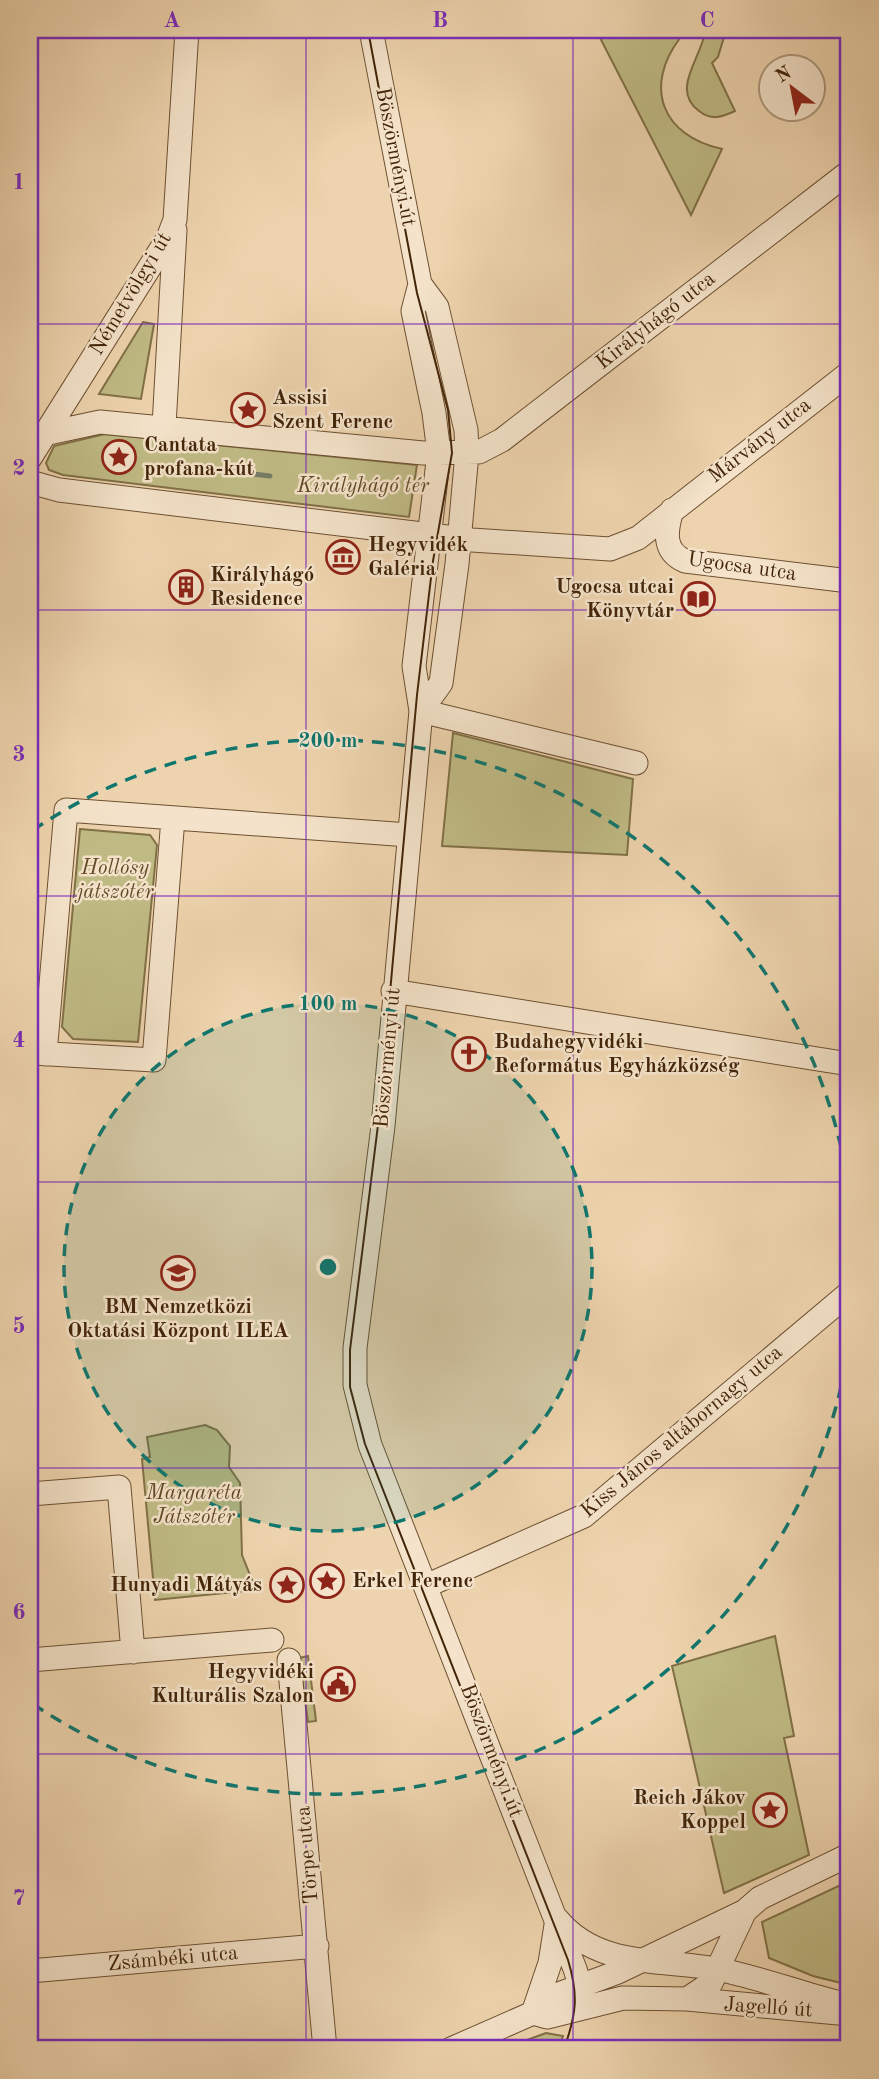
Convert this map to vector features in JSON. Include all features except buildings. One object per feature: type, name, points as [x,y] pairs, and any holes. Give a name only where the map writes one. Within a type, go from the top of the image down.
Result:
[{"type":"street","name":"Németvölgyi út","points":[[30,458],[37,436],[168,238],[175,220],[187,30]]},
{"type":"street","name":"Böszörményi út","points":[[371,30],[420,284],[413,311],[434,413],[454,453],[444,536],[440,683],[421,711]]},
{"type":"street","name":"Királyhágó utca","points":[[454,453],[479,452],[502,440],[849,172]]},
{"type":"street","points":[[164,426],[175,220]]},
{"type":"street","name":"Márvány utca","points":[[672,510],[849,373]]},
{"type":"street","points":[[37,436],[100,422],[454,453]]},
{"type":"street","points":[[30,482],[59,490],[444,536],[610,549],[638,538],[672,510]]},
{"type":"street","name":"Ugocsa utca","points":[[672,510],[665,533],[676,557],[685,561],[849,580]]},
{"type":"street","name":"Böszörményi út","points":[[444,536],[414,666],[421,711],[393,991],[383,1126],[355,1348],[358,1404],[384,1439],[432,1558],[426,1586],[555,1916],[579,1996]]},
{"type":"street","points":[[421,711],[636,763]]},
{"type":"street","points":[[173,818],[155,1060],[38,1053],[66,810],[409,835]]},
{"type":"street","points":[[393,991],[849,1064]]},
{"type":"street","name":"Kiss János altábornagy utca","points":[[426,1586],[584,1516],[849,1293]]},
{"type":"street","points":[[30,1494],[119,1488],[133,1652]]},
{"type":"street","points":[[30,1660],[271,1640]]},
{"type":"street","name":"Törpe utca","points":[[289,1660],[326,2049]]},
{"type":"street","points":[[451,2049],[533,2012],[547,2017],[638,1960],[745,1911],[760,1898],[849,1855]]},
{"type":"street","points":[[719,1970],[745,1911]]},
{"type":"street","name":"Böszörményi út","points":[[555,1916],[564,1927],[600,1952],[638,1960]]},
{"type":"street","name":"Böszörményi út","points":[[533,2012],[554,1947],[555,1916]]},
{"type":"street","name":"Zsámbéki utca","points":[[30,1971],[317,1946]]},
{"type":"street","name":"Jagelló út","points":[[638,1960],[719,1970],[849,2006]]},
{"type":"street","name":"Jagelló út","points":[[687,1999],[711,1983],[719,1970]]},
{"type":"street","name":"Jagelló út","points":[[579,1996],[687,1999],[849,2014]]},
{"type":"green space","points":[[596,30],[676,30],[680,38],[669,56],[663,74],[661,91],[665,107],[673,121],[685,133],[701,143],[722,149],[691,215]]},
{"type":"green space","points":[[705,30],[721,30],[724,37],[718,57],[712,63],[735,111],[717,117],[699,111],[687,93],[687,82]]},
{"type":"green space","points":[[143,322],[154,324],[141,399],[99,394]]},
{"type":"green space","name":"Királyhágó tér","points":[[105,434],[417,465],[409,517],[63,475],[49,470],[46,463],[54,446]]},
{"type":"green space","points":[[453,733],[633,779],[627,855],[442,846]]},
{"type":"green space","name":"Hollósy játszótér","points":[[80,829],[150,835],[157,845],[138,1042],[73,1039],[62,1027]]},
{"type":"green space","name":"Margaréta Játszótér","points":[[205,1425],[217,1430],[230,1446],[229,1467],[240,1483],[242,1555],[256,1590],[155,1600],[142,1459],[150,1457],[147,1437]]},
{"type":"green space","points":[[775,1636],[794,1736],[784,1738],[809,1855],[724,1893],[672,1666]]},
{"type":"green space","points":[[308,1656],[316,1721],[308,1722],[299,1658]]},
{"type":"green space","points":[[849,1881],[849,1985],[813,1976],[769,1958],[762,1922]]},
{"type":"green space","points":[[546,2033],[563,2036],[558,2049],[502,2049]]},
{"type":"waterway","points":[[176,465],[270,476]]},
{"type":"tram line","points":[[368,30],[417,293],[448,410],[452,453],[433,561],[417,695],[378,1125],[350,1350],[350,1387],[365,1444],[568,1960],[574,1984],[575,2005],[564,2049]]},
{"type":"place","name":"Assisi Szent Ferenc","points":[[248,410]]},
{"type":"place","name":"Cantata profana-kút","points":[[119,457]]},
{"type":"place","name":"Hegyvidék Galéria","points":[[343,557]]},
{"type":"place","name":"Királyhágó Residence","points":[[186,587]]},
{"type":"place","name":"Ugocsa utcai Könyvtár","points":[[698,599]]},
{"type":"place","name":"Budahegyvidéki Református Egyházközség","points":[[469,1054]]},
{"type":"place","name":"BM Nemzetközi Oktatási Központ ILEA","points":[[178,1273]]},
{"type":"place","name":"Erkel Ferenc","points":[[327,1581]]},
{"type":"place","name":"Hunyadi Mátyás","points":[[287,1585]]},
{"type":"place","name":"Hegyvidéki Kulturális Szalon","points":[[338,1684]]},
{"type":"place","name":"Reich Jákov Koppel","points":[[770,1810]]}]
